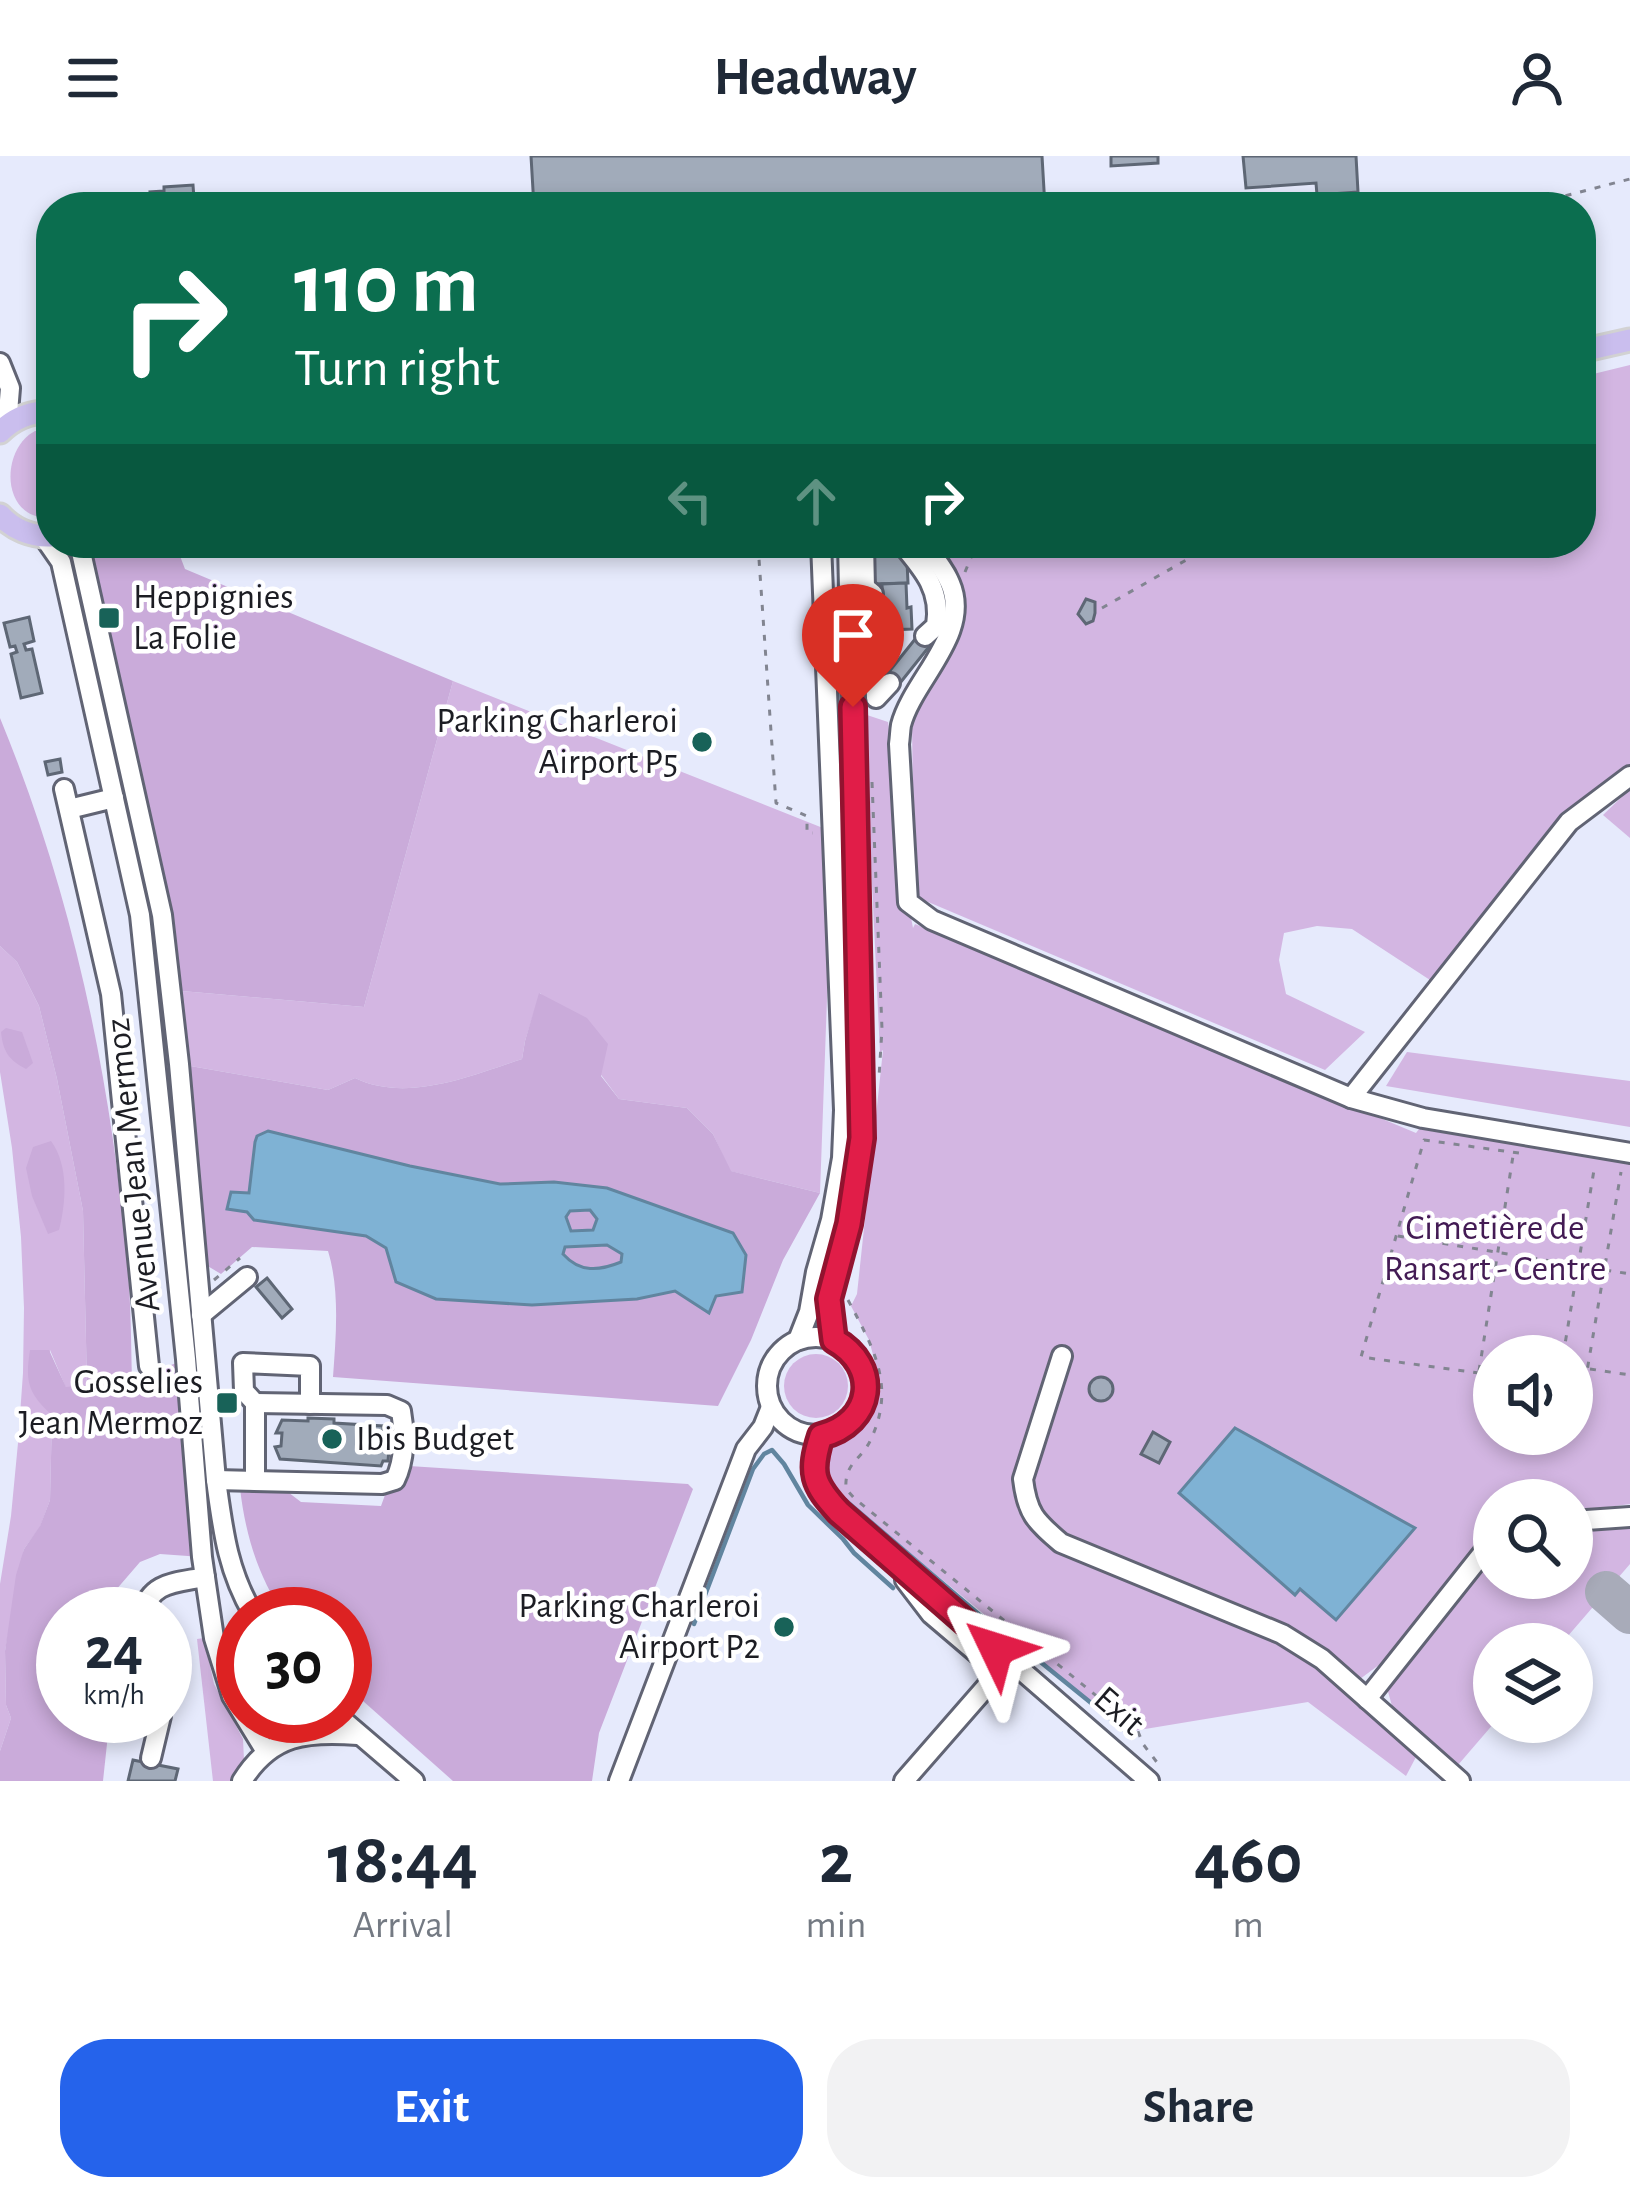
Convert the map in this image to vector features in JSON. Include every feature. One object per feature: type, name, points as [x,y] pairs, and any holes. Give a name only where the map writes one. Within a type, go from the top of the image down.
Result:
[{"type":"main road","points":[[1596,348],[1630,340]]},
{"type":"main road","points":[[4,429],[22,416],[36,414]]},
{"type":"main road","points":[[0,515],[24,532],[36,534]]},
{"type":"street","points":[[0,363],[10,388],[4,429]]},
{"type":"street","points":[[10,388],[36,406]]},
{"type":"street","name":"Avenue Jean Mermoz","points":[[59,558],[140,915],[214,1638],[239,1710],[265,1750]]},
{"type":"street","name":"Avenue Jean Mermoz","points":[[82,558],[161,914],[216,1480],[225,1547],[237,1587]]},
{"type":"street","points":[[798,1340],[831,1220],[842,1158],[844,1110],[821,558]]},
{"type":"street","points":[[827,648],[852,674],[882,678],[873,594],[857,581],[852,558]]},
{"type":"street","points":[[834,1340],[829,1299],[849,1224],[862,1138],[852,674],[861,558]]},
{"type":"street","points":[[913,558],[934,587],[938,603],[936,626],[925,637]]},
{"type":"street","points":[[935,558],[952,585],[956,607],[952,629],[902,721],[899,744],[908,902],[932,920],[1351,1098],[1423,1118],[1626,1160]]},
{"type":"street","points":[[1351,1098],[1568,822],[1630,776]]},
{"type":"street","points":[[64,789],[111,994],[149,1366]]},
{"type":"street","points":[[69,809],[114,798]]},
{"type":"street","points":[[201,1315],[243,1267]]},
{"type":"street","points":[[810,1336],[834,1340],[855,1355],[862,1367],[865,1393],[855,1417],[834,1432],[806,1435],[791,1429],[771,1407],[766,1384],[772,1362],[798,1340],[810,1336]]},
{"type":"street","points":[[1061,1356],[1023,1479],[1034,1521],[1061,1543],[1282,1634],[1322,1658],[1460,1781]]},
{"type":"street","points":[[206,1364],[310,1366],[310,1404]]},
{"type":"street","points":[[243,1364],[244,1391],[255,1403],[255,1480]]},
{"type":"street","points":[[216,1480],[382,1484],[395,1480],[401,1468],[401,1412],[387,1405],[255,1403]]},
{"type":"street","points":[[619,1781],[746,1449],[771,1407]]},
{"type":"street","name":"Exit","points":[[821,1436],[813,1465],[817,1484],[839,1512],[1159,1779]]},
{"type":"street","points":[[1593,1520],[1630,1517]]},
{"type":"street","points":[[862,1532],[931,1614],[991,1665],[987,1686],[904,1781]]},
{"type":"street","points":[[1367,1699],[1473,1565]]},
{"type":"street","points":[[161,1587],[205,1577]]},
{"type":"street","points":[[151,1758],[155,1743]]},
{"type":"street","points":[[242,1781],[265,1750],[280,1743]]},
{"type":"street","points":[[368,1743],[414,1781]]},
{"type":"path","points":[[1578,192],[1630,178]]},
{"type":"path","points":[[759,558],[776,803],[807,816],[808,833],[833,832]]},
{"type":"path","points":[[959,584],[970,558]]},
{"type":"path","points":[[1102,608],[1190,558]]},
{"type":"path","points":[[1473,1372],[1361,1357],[1424,1140],[1534,1155]]},
{"type":"path","points":[[1485,1335],[1513,1152]]},
{"type":"path","points":[[1593,1339],[1626,1160]]},
{"type":"path","points":[[1567,1335],[1596,1164]]},
{"type":"path","points":[[1396,1236],[1630,1274]]},
{"type":"path","points":[[200,1292],[243,1267]]},
{"type":"path","points":[[844,1292],[879,1360],[882,1388],[871,1441],[848,1470],[846,1489],[1137,1729],[1159,1779]]},
{"type":"path","points":[[1593,1369],[1630,1376]]},
{"type":"green space","points":[[1630,365],[1630,768],[1550,827],[1430,980],[1352,929],[1317,926],[1284,933],[1279,960],[1286,994],[1365,1032],[1325,1070],[914,896],[912,722],[959,634],[950,589],[937,558],[1596,558],[1596,373]]},
{"type":"green space","points":[[36,431],[36,516],[22,508],[11,482],[11,467],[24,440]]},
{"type":"green space","points":[[453,681],[833,832],[820,1193],[730,1171],[713,1134],[687,1108],[619,1099],[540,993],[522,1059],[438,1084],[396,1088],[355,1078],[328,1090],[179,1064],[170,990],[364,1007]]},
{"type":"green space","name":"Cimetière de Ransart - Centre","points":[[864,714],[888,722],[913,928],[915,924],[1416,1133],[1419,1129],[1630,1162],[1630,1504],[1593,1509],[1593,1479],[1473,1479],[1473,1561],[1415,1638],[1352,1685],[1416,1757],[1406,1776],[1308,1702],[1127,1732],[854,1507],[826,1474],[827,1450],[860,1428],[882,1388],[869,1340],[851,1306],[857,1294],[883,1050],[880,1053]]},
{"type":"green space","points":[[1630,789],[1630,838],[1603,815]]},
{"type":"green space","points":[[0,946],[17,962],[39,1006],[57,1079],[83,1211],[87,1385],[66,1388],[50,1350],[50,1500],[40,1527],[24,1549],[5,1651],[6,1705],[11,1718],[0,1751],[0,1584],[18,1443],[24,1308],[12,1148],[0,1072]]},
{"type":"green space","points":[[1407,1052],[1630,1081],[1630,1127],[1386,1086]]},
{"type":"green space","points":[[816,1354],[838,1364],[848,1386],[838,1408],[816,1418],[794,1408],[784,1386],[794,1364]]},
{"type":"green space","points":[[1630,1526],[1630,1564],[1579,1623],[1473,1623],[1473,1743],[1477,1743],[1458,1765],[1392,1706],[1387,1688],[1473,1579],[1473,1599],[1593,1599],[1593,1529]]},
{"type":"green space","points":[[204,1638],[216,1688],[216,1743],[243,1743],[244,1760],[232,1781],[213,1781],[197,1639]]},
{"type":"shaded area","points":[[88,558],[181,558],[185,569],[453,681],[364,1007],[170,990]]},
{"type":"shaded area","points":[[0,718],[48,849],[99,1053],[127,1261],[132,1380],[184,1360],[202,1557],[160,1554],[140,1562],[118,1587],[36,1587],[36,1743],[107,1743],[103,1781],[0,1781],[0,1751],[11,1718],[6,1705],[5,1651],[16,1575],[50,1500],[52,1415],[30,1386],[30,1350],[49,1350],[66,1387],[87,1385],[83,1211],[57,1079],[39,1006],[17,962],[0,946]]},
{"type":"shaded area","points":[[539,993],[587,1018],[608,1044],[601,1076],[619,1099],[687,1108],[713,1134],[731,1171],[820,1193],[783,1260],[718,1406],[333,1377],[336,1297],[328,1251],[252,1247],[221,1274],[196,1259],[179,1064],[328,1090],[355,1078],[396,1088],[439,1084],[522,1059]]},
{"type":"shaded area","points":[[6,1028],[22,1032],[33,1063],[26,1069],[5,1050],[1,1032]]},
{"type":"shaded area","points":[[51,1141],[61,1162],[64,1196],[59,1230],[48,1234],[26,1168],[33,1147]]},
{"type":"shaded area","points":[[409,1466],[688,1484],[693,1489],[599,1733],[592,1781],[453,1781],[372,1709],[372,1587],[268,1587],[254,1554],[240,1488],[284,1489],[301,1502],[381,1506],[385,1495],[408,1480]]},
{"type":"water","points":[[268,1131],[500,1184],[554,1182],[607,1188],[733,1233],[746,1255],[742,1292],[716,1296],[709,1313],[675,1291],[637,1299],[532,1305],[436,1299],[396,1282],[386,1248],[366,1236],[254,1220],[247,1212],[227,1209],[231,1192],[249,1193],[257,1136]],"holes":[[[590,1210],[597,1219],[593,1230],[571,1231],[566,1217],[570,1211]],[[607,1245],[622,1254],[621,1262],[590,1268],[576,1265],[563,1254],[565,1247]]]},
{"type":"water","points":[[1235,1428],[1415,1528],[1336,1620],[1300,1589],[1295,1595],[1179,1493]]},
{"type":"building","points":[[531,156],[1042,156],[1044,192],[533,192]]},
{"type":"building","points":[[1111,156],[1158,156],[1158,163],[1111,166]]},
{"type":"building","points":[[1243,156],[1356,156],[1358,192],[1317,192],[1316,183],[1246,188]]},
{"type":"building","points":[[193,185],[194,192],[150,192],[164,191],[164,187]]},
{"type":"building","points":[[870,558],[904,558],[907,562],[908,583],[871,584]]},
{"type":"building","points":[[906,583],[912,629],[863,631],[862,609],[883,608],[882,584]]},
{"type":"building","points":[[1086,599],[1095,602],[1095,613],[1086,624],[1078,614]]},
{"type":"building","points":[[29,617],[34,641],[24,644],[26,650],[32,649],[42,693],[21,698],[11,654],[17,652],[15,646],[10,647],[4,623]]},
{"type":"building","points":[[920,633],[932,643],[896,688],[884,678]]},
{"type":"building","points":[[60,759],[62,772],[48,775],[45,762]]},
{"type":"building","points":[[267,1278],[292,1309],[282,1318],[256,1287]]},
{"type":"building","points":[[1101,1377],[1110,1380],[1110,1398],[1101,1401],[1092,1398],[1089,1389],[1092,1380]]},
{"type":"building","name":"Ibis Budget","points":[[282,1420],[383,1426],[388,1461],[381,1466],[280,1459],[275,1447],[281,1446],[282,1433],[276,1433]]},
{"type":"building","points":[[1153,1432],[1170,1442],[1159,1463],[1141,1454]]},
{"type":"building","points":[[133,1760],[178,1769],[175,1781],[128,1781]]},
{"type":"waterway","points":[[694,1624],[753,1469],[772,1450],[808,1505],[893,1588]]},
{"type":"waterway","points":[[845,1500],[1016,1646],[1127,1732]]},
{"type":"taxiway","points":[[1606,1592],[1630,1613]]},
{"type":"place","name":"Heppignies La Folie","points":[[109,618]]},
{"type":"place","name":"Parking Charleroi Airport P5","points":[[702,742]]},
{"type":"place","name":"Gosselies Jean Mermoz","points":[[227,1403]]},
{"type":"place","name":"Ibis Budget","points":[[332,1439]]},
{"type":"place","name":"Parking Charleroi Airport P2","points":[[784,1627]]},
{"type":"route","points":[[853,707],[862,1138],[849,1224],[829,1299],[834,1340],[855,1355],[862,1367],[865,1393],[855,1417],[821,1436],[814,1476],[839,1512],[996,1649]]}]
